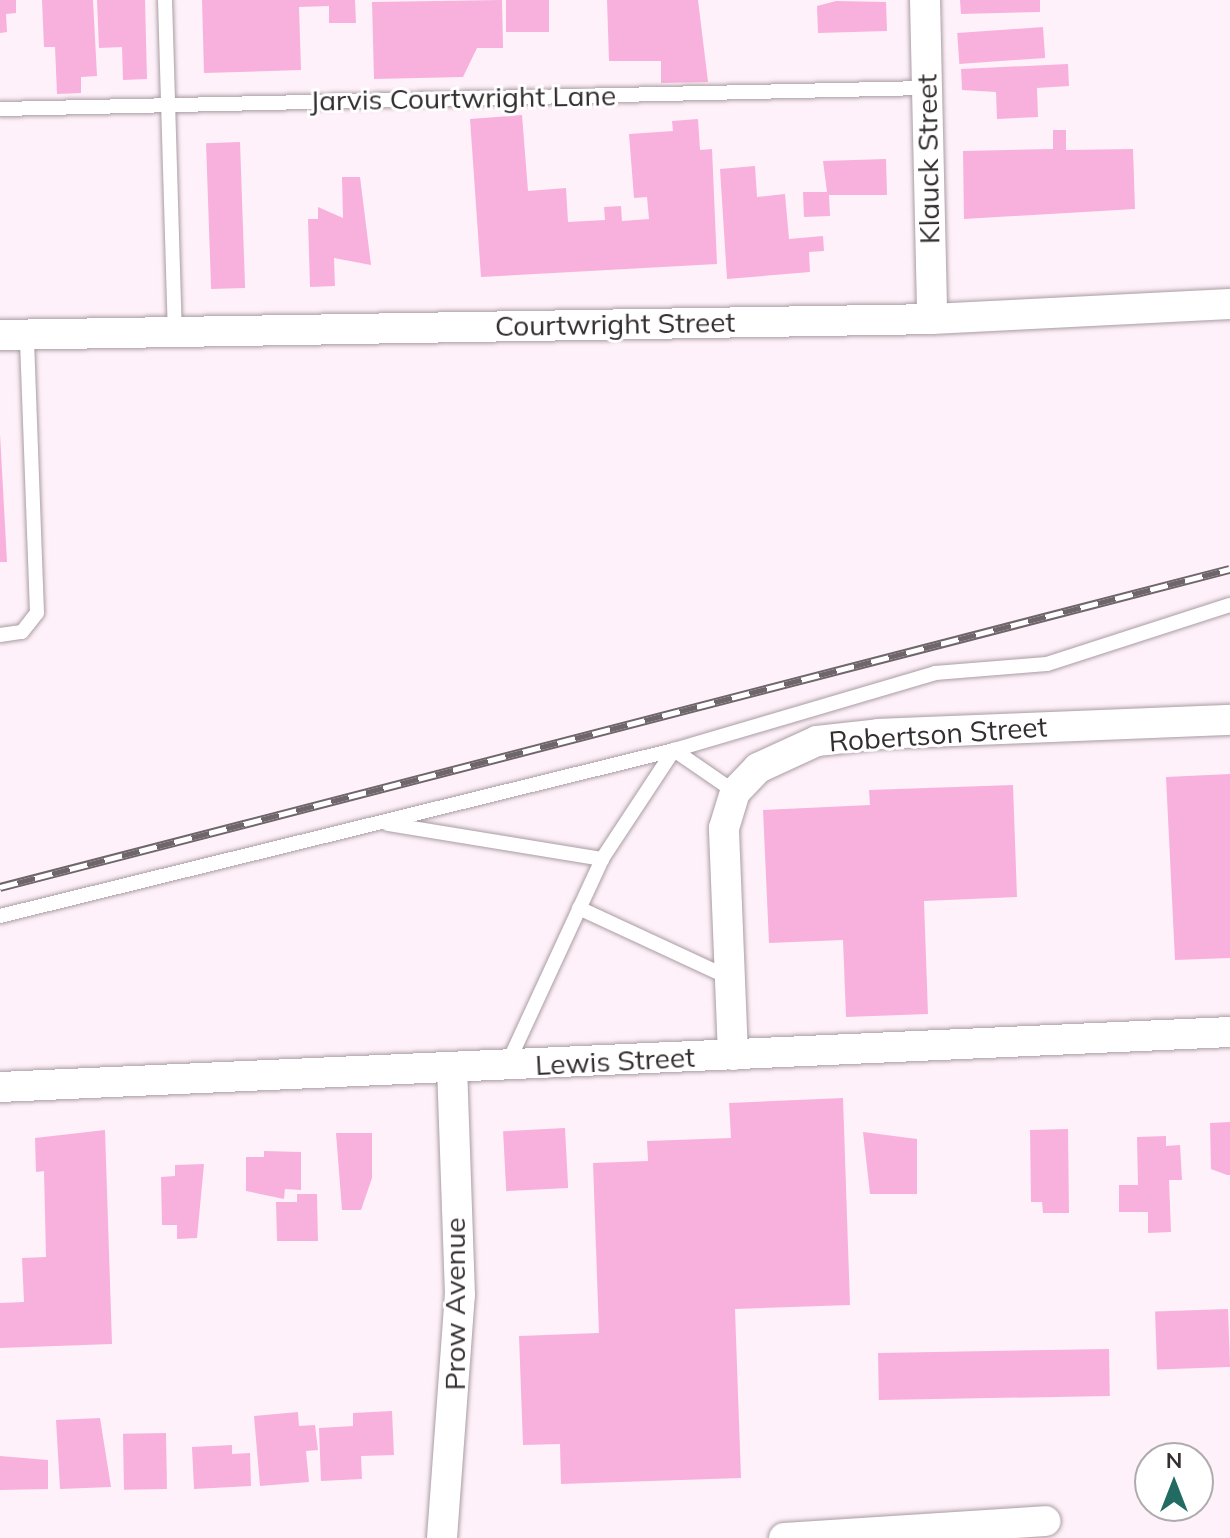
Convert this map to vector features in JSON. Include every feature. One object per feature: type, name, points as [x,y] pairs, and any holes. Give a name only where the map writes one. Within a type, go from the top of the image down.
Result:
[{"type":"street","name":"Klauck Street","points":[[925,0],[932,319]]},
{"type":"street","name":"Courtwright Street","points":[[13,334],[932,319],[1230,304]]},
{"type":"street","name":"Robertson Street","points":[[735,792],[758,768],[817,741],[1230,720]]},
{"type":"street","points":[[733,1055],[724,828],[735,792]]},
{"type":"street","name":"Lewis Street","points":[[0,1087],[1230,1032]]},
{"type":"street","name":"Prow Avenue","points":[[442,1538],[459,1309],[452,1069]]},
{"type":"street","points":[[784,1538],[1045,1521]]},
{"type":"lane","points":[[165,0],[175,332]]},
{"type":"lane","name":"Jarvis Courtwright Lane","points":[[0,109],[926,88]]},
{"type":"lane","points":[[0,635],[22,632],[37,613],[13,334]]},
{"type":"lane","points":[[0,916],[674,750],[935,673],[1047,664],[1230,605]]},
{"type":"lane","points":[[674,750],[735,792]]},
{"type":"lane","points":[[506,1066],[602,859],[674,750]]},
{"type":"lane","points":[[380,822],[602,859]]},
{"type":"lane","points":[[579,908],[730,978]]},
{"type":"building","points":[[0,0],[16,0],[16,13],[6,14],[7,32],[0,33]]},
{"type":"building","points":[[42,0],[93,0],[97,76],[81,77],[81,93],[57,94],[55,47],[44,47]]},
{"type":"building","points":[[97,0],[145,0],[147,79],[123,80],[122,47],[99,48]]},
{"type":"building","points":[[202,0],[355,0],[356,23],[329,23],[329,6],[299,7],[301,70],[204,73]]},
{"type":"building","points":[[502,0],[503,48],[477,48],[463,77],[374,79],[372,2]]},
{"type":"building","points":[[506,0],[549,0],[549,32],[506,32]]},
{"type":"building","points":[[607,0],[698,0],[708,82],[661,83],[661,61],[609,61]]},
{"type":"building","points":[[960,0],[1040,0],[1040,12],[961,14]]},
{"type":"building","points":[[836,1],[886,2],[887,31],[818,33],[817,6]]},
{"type":"building","points":[[1043,27],[1045,58],[959,64],[957,33]]},
{"type":"building","points":[[1068,64],[1069,86],[1037,88],[1038,117],[997,119],[996,92],[962,90],[961,69]]},
{"type":"building","points":[[522,115],[528,191],[566,188],[568,222],[605,220],[604,207],[621,206],[622,221],[649,219],[647,197],[634,198],[629,134],[673,131],[672,121],[698,119],[700,150],[712,149],[717,264],[481,277],[470,119]]},
{"type":"building","points":[[1053,130],[1066,130],[1066,150],[1133,149],[1135,209],[964,219],[963,151],[1053,149]]},
{"type":"building","points":[[240,142],[245,288],[211,289],[206,143]]},
{"type":"building","points":[[886,159],[887,195],[829,195],[830,216],[804,217],[803,192],[827,192],[823,161]]},
{"type":"building","points":[[755,166],[757,197],[785,194],[789,239],[823,236],[824,251],[809,252],[810,272],[727,279],[720,169]]},
{"type":"building","points":[[342,177],[360,177],[371,265],[334,258],[335,286],[310,287],[308,219],[318,219],[318,207],[343,218]]},
{"type":"building","points":[[0,434],[7,562],[0,562]]},
{"type":"building","points":[[1230,774],[1230,958],[1175,960],[1166,777]]},
{"type":"building","points":[[1013,785],[1017,897],[924,901],[928,1014],[846,1017],[843,940],[769,943],[763,810],[870,805],[869,790]]},
{"type":"building","points":[[843,1098],[850,1305],[735,1309],[741,1478],[561,1484],[560,1444],[523,1445],[519,1336],[599,1333],[593,1163],[648,1161],[647,1141],[731,1138],[729,1103]]},
{"type":"building","points":[[1230,1122],[1230,1175],[1227,1175],[1211,1169],[1210,1123]]},
{"type":"building","points":[[565,1128],[568,1188],[506,1191],[503,1131]]},
{"type":"building","points":[[1068,1129],[1069,1213],[1043,1213],[1042,1202],[1031,1202],[1030,1130]]},
{"type":"building","points":[[105,1130],[112,1344],[0,1348],[0,1303],[24,1302],[22,1258],[46,1257],[44,1171],[36,1172],[35,1138]]},
{"type":"building","points":[[863,1132],[917,1139],[917,1194],[870,1194]]},
{"type":"building","points":[[336,1133],[372,1133],[372,1178],[361,1210],[342,1210]]},
{"type":"building","points":[[1166,1136],[1166,1146],[1180,1145],[1182,1180],[1169,1180],[1171,1232],[1148,1233],[1148,1212],[1119,1212],[1119,1185],[1138,1185],[1137,1137]]},
{"type":"building","points":[[264,1151],[301,1152],[301,1190],[285,1189],[284,1199],[246,1191],[246,1157],[264,1157]]},
{"type":"building","points":[[204,1164],[197,1238],[177,1239],[177,1225],[162,1225],[161,1177],[175,1176],[175,1165]]},
{"type":"building","points":[[297,1194],[317,1194],[318,1241],[277,1241],[276,1202],[297,1202]]},
{"type":"building","points":[[1228,1309],[1230,1367],[1157,1370],[1155,1312]]},
{"type":"building","points":[[1109,1349],[1110,1396],[879,1400],[878,1353]]},
{"type":"building","points":[[392,1411],[394,1455],[361,1456],[362,1479],[321,1481],[319,1428],[353,1426],[353,1413]]},
{"type":"building","points":[[298,1412],[299,1426],[315,1425],[318,1450],[306,1451],[309,1482],[260,1486],[254,1416]]},
{"type":"building","points":[[100,1418],[111,1487],[60,1489],[56,1420]]},
{"type":"building","points":[[166,1433],[167,1489],[124,1490],[123,1434]]},
{"type":"building","points":[[232,1445],[232,1454],[250,1453],[251,1486],[194,1489],[192,1447]]},
{"type":"building","points":[[0,1456],[48,1460],[48,1489],[0,1490]]},
{"type":"railway","points":[[0,887],[1230,569]]}]
